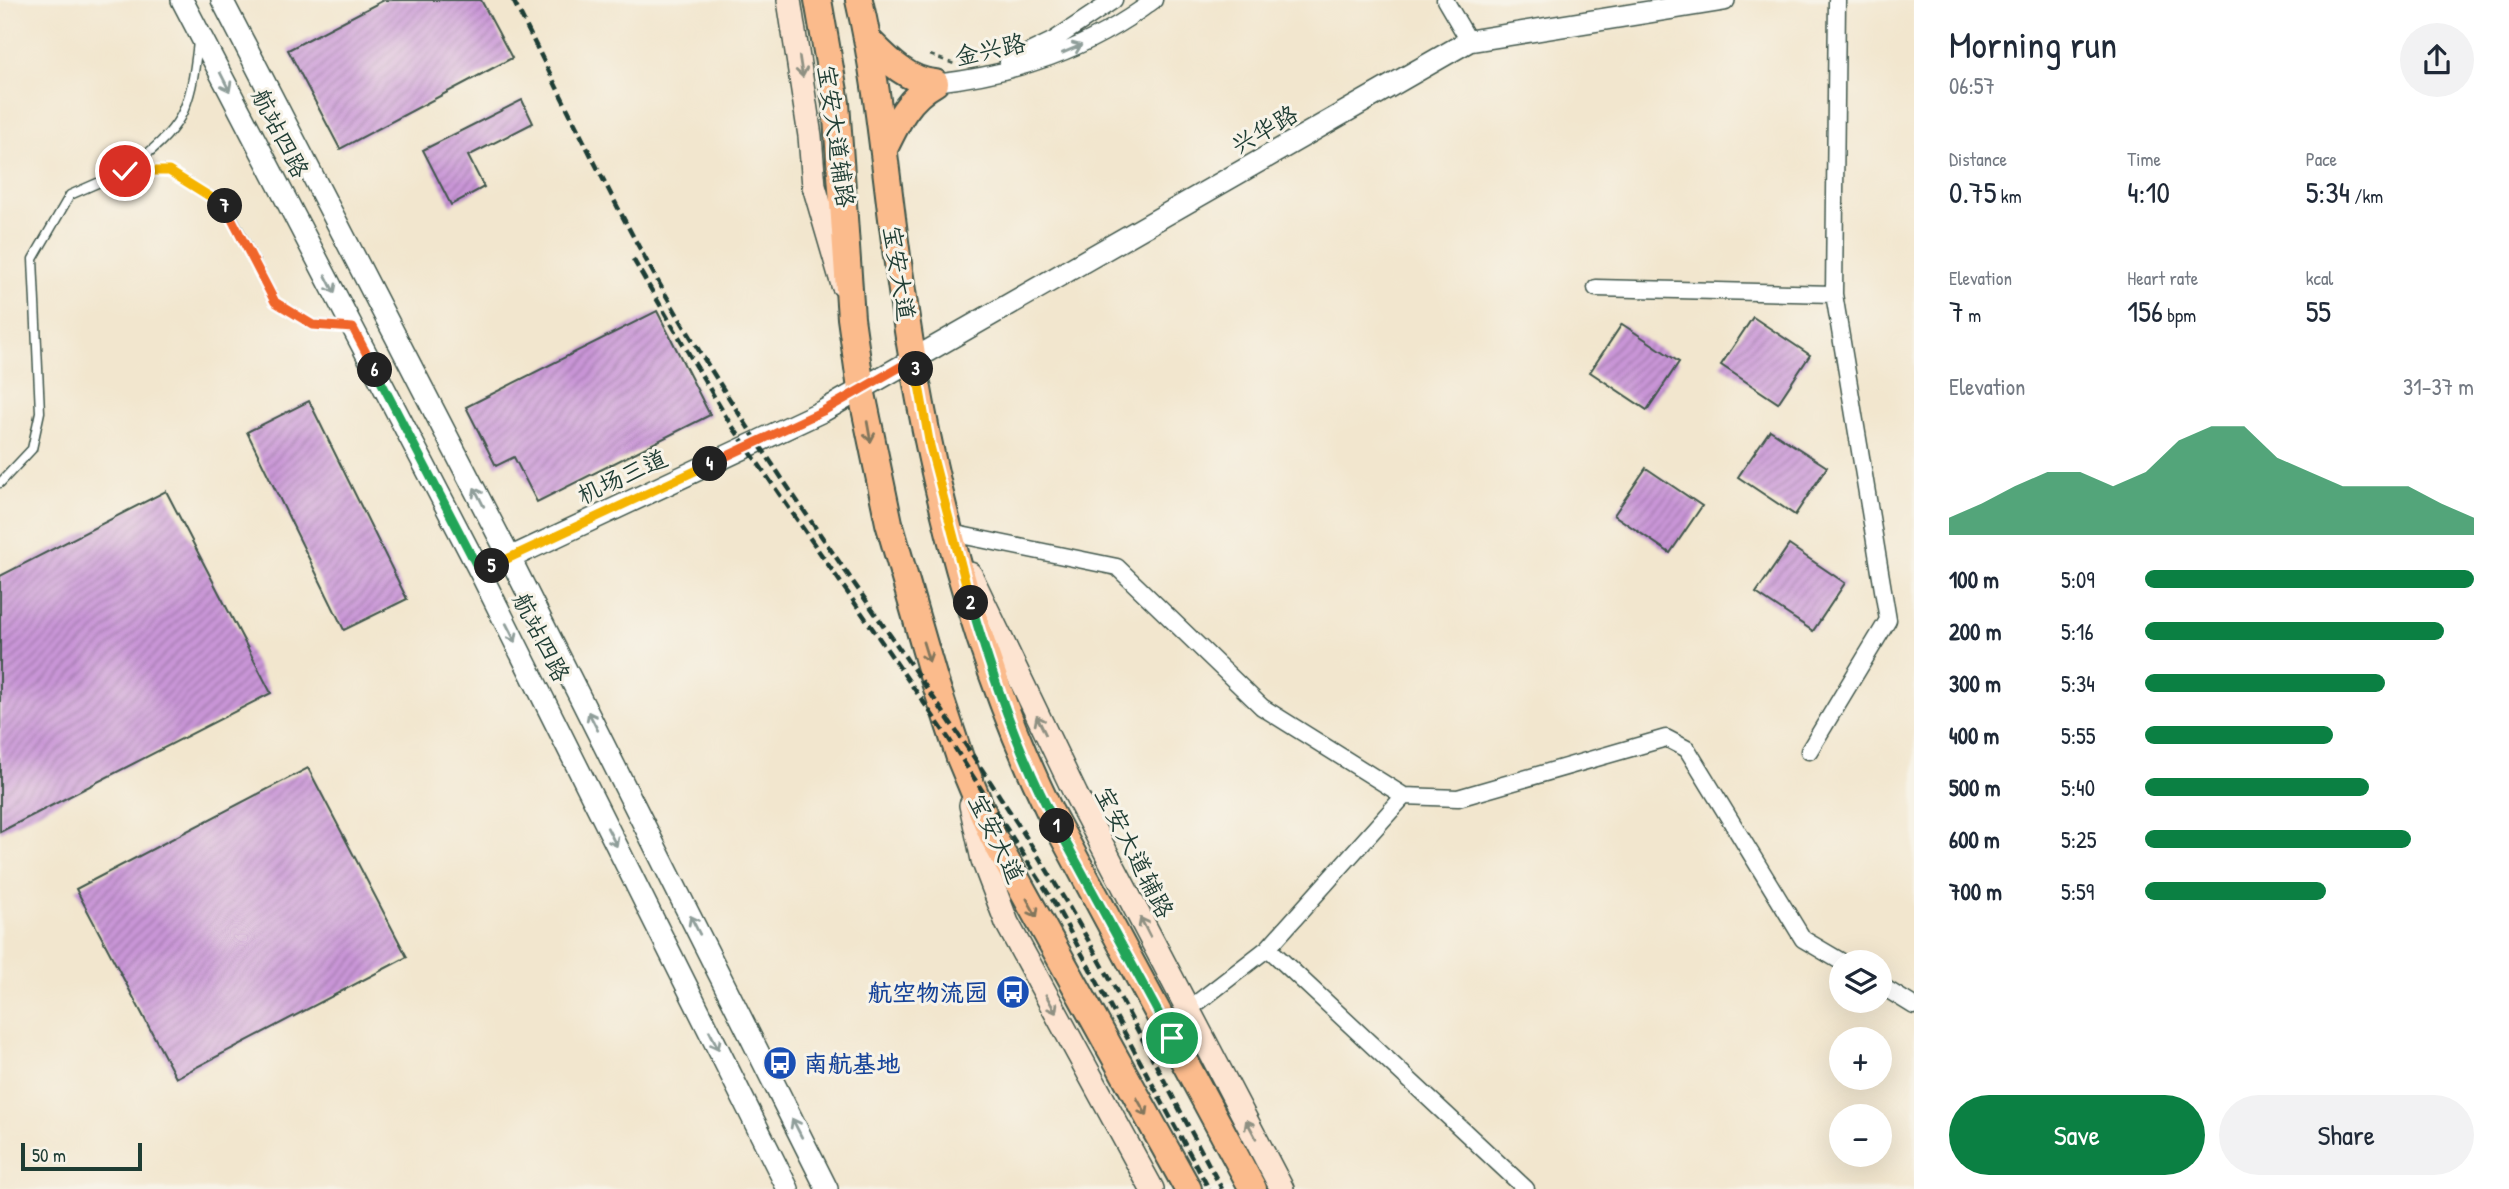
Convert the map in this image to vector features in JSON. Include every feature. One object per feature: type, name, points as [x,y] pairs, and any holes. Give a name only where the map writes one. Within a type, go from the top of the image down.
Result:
[{"type":"main road","name":"宝安大道辅路","points":[[789,0],[805,98],[814,186],[852,318]]},
{"type":"main road","name":"宝安大道","points":[[818,0],[836,103],[852,318],[861,389],[873,457],[909,597],[960,758],[993,837],[1188,1189]]},
{"type":"main road","name":"宝安大道","points":[[859,0],[868,40],[900,280],[914,359],[951,533],[999,697],[1022,755],[1253,1189]]},
{"type":"main road","points":[[868,40],[894,66],[923,82],[935,83]]},
{"type":"main road","points":[[884,149],[901,113],[922,91],[935,83]]},
{"type":"main road","name":"宝安大道辅路","points":[[951,533],[1036,715],[1282,1189]]},
{"type":"main road","points":[[960,758],[983,860],[1007,923],[1152,1189]]},
{"type":"street","name":"航站四路","points":[[182,0],[480,572],[788,1189]]},
{"type":"street","name":"航站四路","points":[[222,0],[510,558],[827,1189]]},
{"type":"street","name":"金兴路","points":[[935,83],[1026,55],[1081,24],[1114,0]]},
{"type":"street","name":"金兴路","points":[[935,83],[991,75],[1062,54],[1121,25],[1154,0]]},
{"type":"street","points":[[1445,0],[1469,41]]},
{"type":"street","name":"兴华路","points":[[861,389],[1469,41],[1724,0]]},
{"type":"street","points":[[1809,751],[1888,620],[1834,294],[1837,0]]},
{"type":"street","points":[[1596,288],[1834,294]]},
{"type":"street","name":"机场三道","points":[[480,572],[823,411],[861,389]]},
{"type":"street","points":[[951,533],[1117,567],[1262,707],[1404,796],[1458,798],[1666,738],[1686,749],[1803,939],[1829,954]]},
{"type":"street","points":[[1188,1010],[1268,948],[1404,796]]},
{"type":"street","points":[[1268,948],[1527,1189]]},
{"type":"street","points":[[1892,992],[1914,1006]]},
{"type":"lane","points":[[0,483],[32,449],[40,412],[33,259],[70,195],[125,171],[163,143],[186,110],[192,91],[199,32]]},
{"type":"lane","points":[[125,171],[169,171],[227,207],[275,302],[313,325],[353,328]]},
{"type":"building","points":[[384,0],[481,0],[512,58],[340,149],[288,50]]},
{"type":"building","points":[[522,100],[533,123],[468,156],[484,187],[451,205],[423,150]]},
{"type":"building","points":[[657,311],[710,415],[537,502],[514,457],[496,466],[466,407]]},
{"type":"building","points":[[1753,317],[1810,355],[1778,403],[1721,365]]},
{"type":"building","points":[[1622,324],[1679,362],[1647,410],[1590,372]]},
{"type":"building","points":[[309,401],[407,599],[344,630],[247,432]]},
{"type":"building","points":[[1770,430],[1827,467],[1795,515],[1738,477]]},
{"type":"building","points":[[1646,468],[1702,506],[1670,553],[1614,515]]},
{"type":"building","points":[[166,491],[271,693],[0,832],[0,576]]},
{"type":"building","points":[[1789,545],[1845,583],[1813,631],[1756,593]]},
{"type":"building","points":[[308,768],[407,957],[176,1078],[76,889]]},
{"type":"railway","points":[[513,0],[577,129],[667,298],[775,468],[949,720],[1033,848],[1107,974],[1222,1189]]},
{"type":"railway","points":[[633,259],[728,420],[949,739],[1055,904],[1209,1189]]},
{"type":"place","name":"航空物流园","points":[[1013,992]]},
{"type":"place","name":"南航基地","points":[[780,1063]]},
{"type":"route","points":[[125,171],[169,171],[227,207],[275,302],[313,325],[353,328],[480,572],[823,411],[914,359],[930,446],[951,533],[999,697],[1022,755],[1049,810],[1172,1038]]}]
